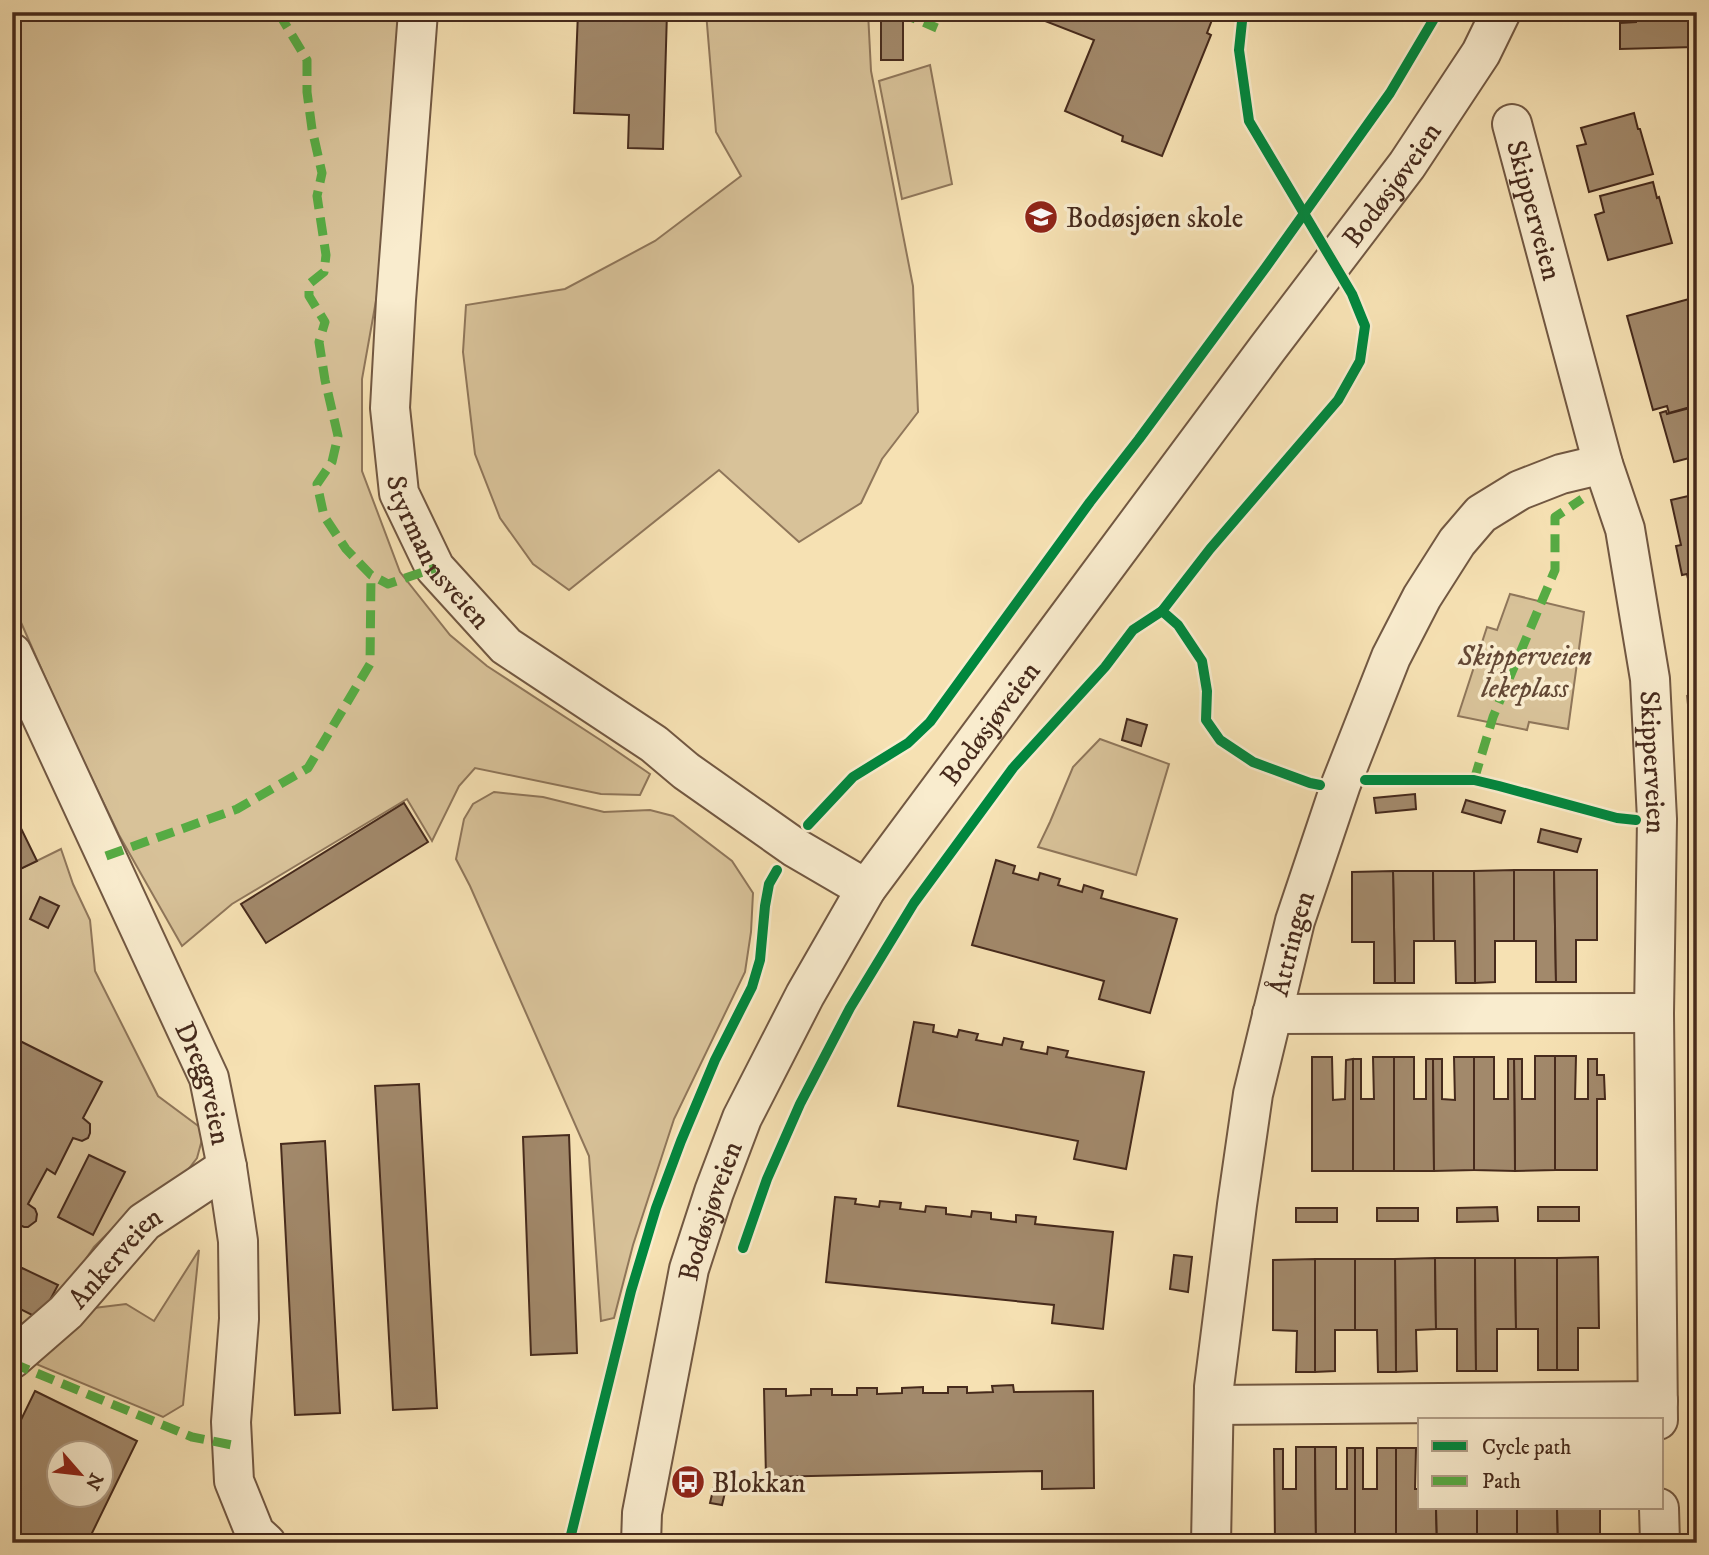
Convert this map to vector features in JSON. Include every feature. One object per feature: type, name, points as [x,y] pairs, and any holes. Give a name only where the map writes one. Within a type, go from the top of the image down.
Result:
[{"type":"street","name":"Styrmannsveien","points":[[418,12],[390,408],[399,493],[435,568],[506,646],[654,744],[686,771],[794,847],[866,889]]},
{"type":"street","name":"Bodøsjøveien","points":[[638,1533],[689,1269],[742,1118],[805,995],[866,889],[1407,165],[1481,53],[1501,12]]},
{"type":"street","name":"Skipperveien","points":[[1512,124],[1603,464],[1625,529],[1650,679],[1657,819],[1654,1013],[1658,1411]]},
{"type":"street","name":"Åttringen","points":[[1211,1543],[1214,1387],[1253,1094],[1295,921],[1341,783],[1391,657],[1422,597],[1457,542],[1481,514],[1520,490],[1561,474],[1603,464]]},
{"type":"street","name":"Dreggveien","points":[[12,653],[209,1078],[239,1241],[239,1319],[231,1422],[234,1481],[255,1533],[266,1543]]},
{"type":"street","points":[[1272,1014],[1654,1013]]},
{"type":"street","name":"Ankerveien","points":[[12,1359],[66,1312],[144,1222],[227,1167]]},
{"type":"street","points":[[1214,1405],[1658,1411]]},
{"type":"street","points":[[1659,1510],[1660,1543]]},
{"type":"green space","points":[[12,12],[399,12],[379,284],[362,379],[362,471],[400,572],[450,635],[487,666],[650,774],[640,795],[601,794],[475,768],[459,786],[432,841],[407,799],[232,904],[182,946],[119,835],[12,602]]},
{"type":"green space","points":[[706,12],[868,12],[871,71],[913,286],[918,412],[882,459],[861,503],[799,542],[719,470],[569,590],[533,564],[500,518],[475,454],[463,352],[466,305],[565,289],[655,241],[741,176],[716,132]]},
{"type":"green space","points":[[930,65],[952,184],[902,199],[879,81]]},
{"type":"green space","name":"Skipperveien lekeplass","points":[[1510,594],[1584,612],[1568,729],[1529,722],[1527,730],[1458,716],[1487,627],[1497,630]]},
{"type":"green space","points":[[1697,695],[1697,784],[1687,696]]},
{"type":"green space","points":[[1100,739],[1169,764],[1136,875],[1038,847],[1073,767]]},
{"type":"green space","points":[[494,792],[543,797],[604,812],[650,810],[673,816],[732,861],[753,893],[745,972],[674,1119],[633,1245],[614,1318],[601,1321],[589,1156],[456,859],[464,819],[473,804]]},
{"type":"green space","points":[[61,849],[73,884],[90,920],[95,971],[158,1096],[201,1128],[203,1136],[197,1158],[177,1184],[142,1201],[120,1221],[94,1247],[63,1300],[12,1339],[12,873]]},
{"type":"green space","points":[[199,1250],[183,1405],[163,1417],[36,1364],[94,1308],[126,1304],[154,1321]]},
{"type":"building","points":[[578,12],[667,12],[663,149],[628,148],[629,115],[574,113]]},
{"type":"building","points":[[1049,12],[1215,12],[1207,33],[1211,35],[1162,156],[1122,141],[1123,136],[1065,111],[1094,40],[1045,21]]},
{"type":"building","points":[[1636,12],[1693,12],[1694,47],[1620,49],[1620,23],[1636,22]]},
{"type":"building","points":[[881,17],[903,17],[903,60],[881,60]]},
{"type":"building","points":[[1634,113],[1653,174],[1589,192],[1577,146],[1586,144],[1581,128]]},
{"type":"building","points":[[1653,182],[1672,243],[1608,260],[1595,215],[1604,212],[1600,196]]},
{"type":"building","points":[[1689,299],[1697,326],[1697,397],[1692,399],[1694,406],[1669,413],[1667,406],[1653,410],[1627,316]]},
{"type":"building","points":[[1697,406],[1697,456],[1674,462],[1660,413],[1666,411],[1667,414]]},
{"type":"building","points":[[1697,494],[1697,621],[1687,574],[1682,575],[1676,546],[1681,545],[1671,500]]},
{"type":"building","points":[[1127,719],[1147,725],[1141,746],[1122,740]]},
{"type":"building","points":[[1415,794],[1416,809],[1376,813],[1374,798]]},
{"type":"building","points":[[1466,800],[1505,811],[1501,823],[1462,812]]},
{"type":"building","points":[[404,803],[428,842],[266,943],[241,904]]},
{"type":"building","points":[[12,810],[37,861],[12,873]]},
{"type":"building","points":[[1541,829],[1581,839],[1577,852],[1538,842]]},
{"type":"building","points":[[996,860],[1015,866],[1013,873],[1038,880],[1040,873],[1060,879],[1058,885],[1082,892],[1084,885],[1103,891],[1101,898],[1177,919],[1150,1013],[1099,999],[1104,981],[972,945]]},
{"type":"building","points":[[1514,870],[1514,941],[1495,941],[1495,982],[1475,983],[1474,871]]},
{"type":"building","points":[[1514,870],[1554,870],[1556,982],[1536,982],[1536,941],[1514,941]]},
{"type":"building","points":[[1554,870],[1597,870],[1597,940],[1576,940],[1576,982],[1556,982]]},
{"type":"building","points":[[1393,871],[1433,871],[1434,941],[1414,941],[1414,983],[1395,983]]},
{"type":"building","points":[[1393,871],[1395,983],[1374,983],[1374,942],[1352,942],[1352,872]]},
{"type":"building","points":[[1433,871],[1474,871],[1475,983],[1456,983],[1455,941],[1434,941]]},
{"type":"building","points":[[40,897],[59,906],[48,928],[30,919]]},
{"type":"building","points":[[914,1022],[934,1025],[933,1032],[957,1037],[959,1030],[978,1034],[976,1040],[1002,1045],[1004,1038],[1023,1042],[1021,1049],[1047,1054],[1048,1047],[1068,1051],[1066,1057],[1144,1072],[1126,1169],[1074,1159],[1078,1141],[898,1106]]},
{"type":"building","points":[[12,1037],[102,1082],[83,1118],[90,1124],[88,1138],[82,1141],[73,1138],[55,1174],[47,1169],[28,1204],[35,1209],[36,1221],[28,1227],[18,1224],[12,1236]]},
{"type":"building","points":[[1535,1056],[1555,1056],[1555,1170],[1515,1171],[1514,1059],[1522,1059],[1522,1099],[1535,1099]]},
{"type":"building","points":[[1555,1056],[1576,1056],[1575,1099],[1588,1099],[1588,1059],[1597,1059],[1597,1075],[1604,1075],[1605,1099],[1597,1099],[1597,1170],[1555,1170]]},
{"type":"building","points":[[1312,1057],[1332,1057],[1333,1100],[1345,1099],[1346,1060],[1353,1059],[1353,1171],[1312,1171]]},
{"type":"building","points":[[1373,1057],[1394,1057],[1394,1171],[1353,1171],[1353,1059],[1361,1059],[1361,1099],[1374,1099]]},
{"type":"building","points":[[1394,1057],[1414,1057],[1414,1099],[1426,1099],[1426,1059],[1433,1059],[1434,1171],[1394,1171]]},
{"type":"building","points":[[1454,1057],[1474,1057],[1474,1170],[1434,1171],[1433,1059],[1442,1059],[1442,1099],[1455,1100]]},
{"type":"building","points":[[1474,1057],[1494,1057],[1494,1099],[1508,1099],[1508,1059],[1514,1059],[1515,1171],[1474,1170]]},
{"type":"building","points":[[419,1084],[437,1408],[393,1410],[375,1086]]},
{"type":"building","points":[[569,1135],[577,1353],[531,1355],[523,1137]]},
{"type":"building","points":[[325,1141],[340,1413],[295,1415],[281,1144]]},
{"type":"building","points":[[89,1155],[125,1172],[93,1235],[58,1217]]},
{"type":"building","points":[[835,1197],[856,1199],[855,1204],[879,1207],[880,1201],[901,1203],[900,1209],[925,1212],[926,1206],[946,1208],[946,1214],[971,1217],[972,1211],[991,1213],[991,1219],[1016,1222],[1016,1215],[1036,1217],[1035,1224],[1113,1232],[1103,1329],[1052,1323],[1054,1305],[826,1282]]},
{"type":"building","points":[[1497,1207],[1498,1221],[1457,1222],[1457,1208]]},
{"type":"building","points":[[1538,1207],[1579,1207],[1579,1221],[1538,1221]]},
{"type":"building","points":[[1296,1208],[1337,1208],[1337,1222],[1296,1222]]},
{"type":"building","points":[[1377,1208],[1418,1208],[1418,1221],[1377,1221]]},
{"type":"building","points":[[1174,1255],[1192,1257],[1188,1292],[1170,1289]]},
{"type":"building","points":[[1598,1257],[1599,1328],[1578,1328],[1578,1370],[1557,1370],[1557,1258]]},
{"type":"building","points":[[1435,1258],[1436,1329],[1416,1330],[1417,1371],[1396,1372],[1395,1259]]},
{"type":"building","points":[[1435,1258],[1475,1258],[1476,1371],[1457,1371],[1457,1329],[1436,1329]]},
{"type":"building","points":[[1475,1258],[1515,1258],[1516,1329],[1497,1329],[1497,1371],[1476,1371]]},
{"type":"building","points":[[1515,1258],[1557,1258],[1557,1370],[1538,1370],[1538,1329],[1516,1329]]},
{"type":"building","points":[[1315,1259],[1315,1372],[1296,1372],[1297,1331],[1273,1330],[1273,1260]]},
{"type":"building","points":[[1315,1259],[1355,1259],[1355,1330],[1335,1330],[1335,1371],[1315,1372]]},
{"type":"building","points":[[1355,1259],[1395,1259],[1396,1372],[1378,1372],[1377,1330],[1355,1330]]},
{"type":"building","points":[[22,1268],[58,1285],[40,1319],[12,1305],[12,1287]]},
{"type":"building","points":[[1013,1385],[1014,1392],[1093,1391],[1094,1488],[1042,1489],[1042,1471],[766,1477],[764,1389],[786,1389],[786,1396],[811,1395],[811,1389],[832,1389],[832,1395],[857,1395],[857,1388],[877,1388],[877,1394],[902,1393],[902,1388],[923,1387],[923,1393],[948,1393],[948,1387],[967,1387],[967,1393],[993,1392],[992,1386]]},
{"type":"building","points":[[35,1391],[137,1441],[116,1484],[116,1440],[46,1440],[46,1510],[103,1510],[92,1533],[99,1537],[96,1543],[12,1543],[12,1424],[18,1426]]},
{"type":"building","points":[[1296,1447],[1315,1447],[1316,1543],[1275,1543],[1274,1449],[1283,1449],[1283,1489],[1296,1489]]},
{"type":"building","points":[[1315,1447],[1336,1447],[1336,1489],[1347,1489],[1347,1448],[1355,1448],[1355,1543],[1316,1543]]},
{"type":"building","points":[[1355,1448],[1363,1448],[1363,1489],[1377,1489],[1377,1448],[1396,1448],[1396,1543],[1355,1543]]},
{"type":"building","points":[[1396,1448],[1416,1448],[1415,1489],[1418,1489],[1418,1510],[1436,1510],[1437,1543],[1396,1543]]},
{"type":"building","points":[[716,1478],[728,1480],[722,1505],[710,1503]]},
{"type":"building","points":[[1436,1510],[1477,1510],[1477,1543],[1437,1543]]},
{"type":"building","points":[[1477,1510],[1517,1510],[1517,1543],[1477,1543]]},
{"type":"building","points":[[1517,1510],[1557,1510],[1558,1543],[1517,1543]]},
{"type":"building","points":[[1557,1510],[1600,1510],[1600,1543],[1558,1543]]},
{"type":"building","points":[[166,1535],[182,1543],[162,1543]]},
{"type":"marked path","points":[[278,12],[307,60],[307,92],[322,173],[317,196],[326,255],[324,272],[309,284],[309,296],[325,322],[319,342],[338,436],[332,462],[317,484],[324,516],[346,549],[371,575],[388,584],[435,568]]},
{"type":"marked path","points":[[899,12],[937,28]]},
{"type":"marked path","points":[[1474,780],[1493,717],[1555,570],[1555,517],[1582,499]]},
{"type":"marked path","points":[[106,856],[237,809],[308,768],[370,664],[371,575]]},
{"type":"marked path","points":[[12,1363],[192,1437],[232,1445]]},
{"type":"cycle path","points":[[1243,12],[1239,50],[1249,121],[1352,294],[1365,326],[1360,361],[1338,400],[1210,549],[1162,611],[1178,625],[1202,661],[1207,691],[1206,720],[1220,740],[1253,762],[1320,785]]},
{"type":"cycle path","points":[[808,825],[853,777],[908,743],[930,722],[1266,267],[1390,93],[1438,12]]},
{"type":"cycle path","points":[[743,1248],[767,1179],[800,1104],[850,1008],[914,903],[1013,768],[1105,667],[1133,630],[1162,611]]},
{"type":"cycle path","points":[[1365,780],[1474,780],[1617,818],[1636,820]]},
{"type":"cycle path","points":[[569,1543],[631,1291],[656,1208],[715,1060],[752,987],[760,960],[769,884],[777,870]]},
{"type":"place","name":"Bodøsjøen skole","points":[[1041,217]]},
{"type":"place","name":"Blokkan","points":[[688,1482]]}]
